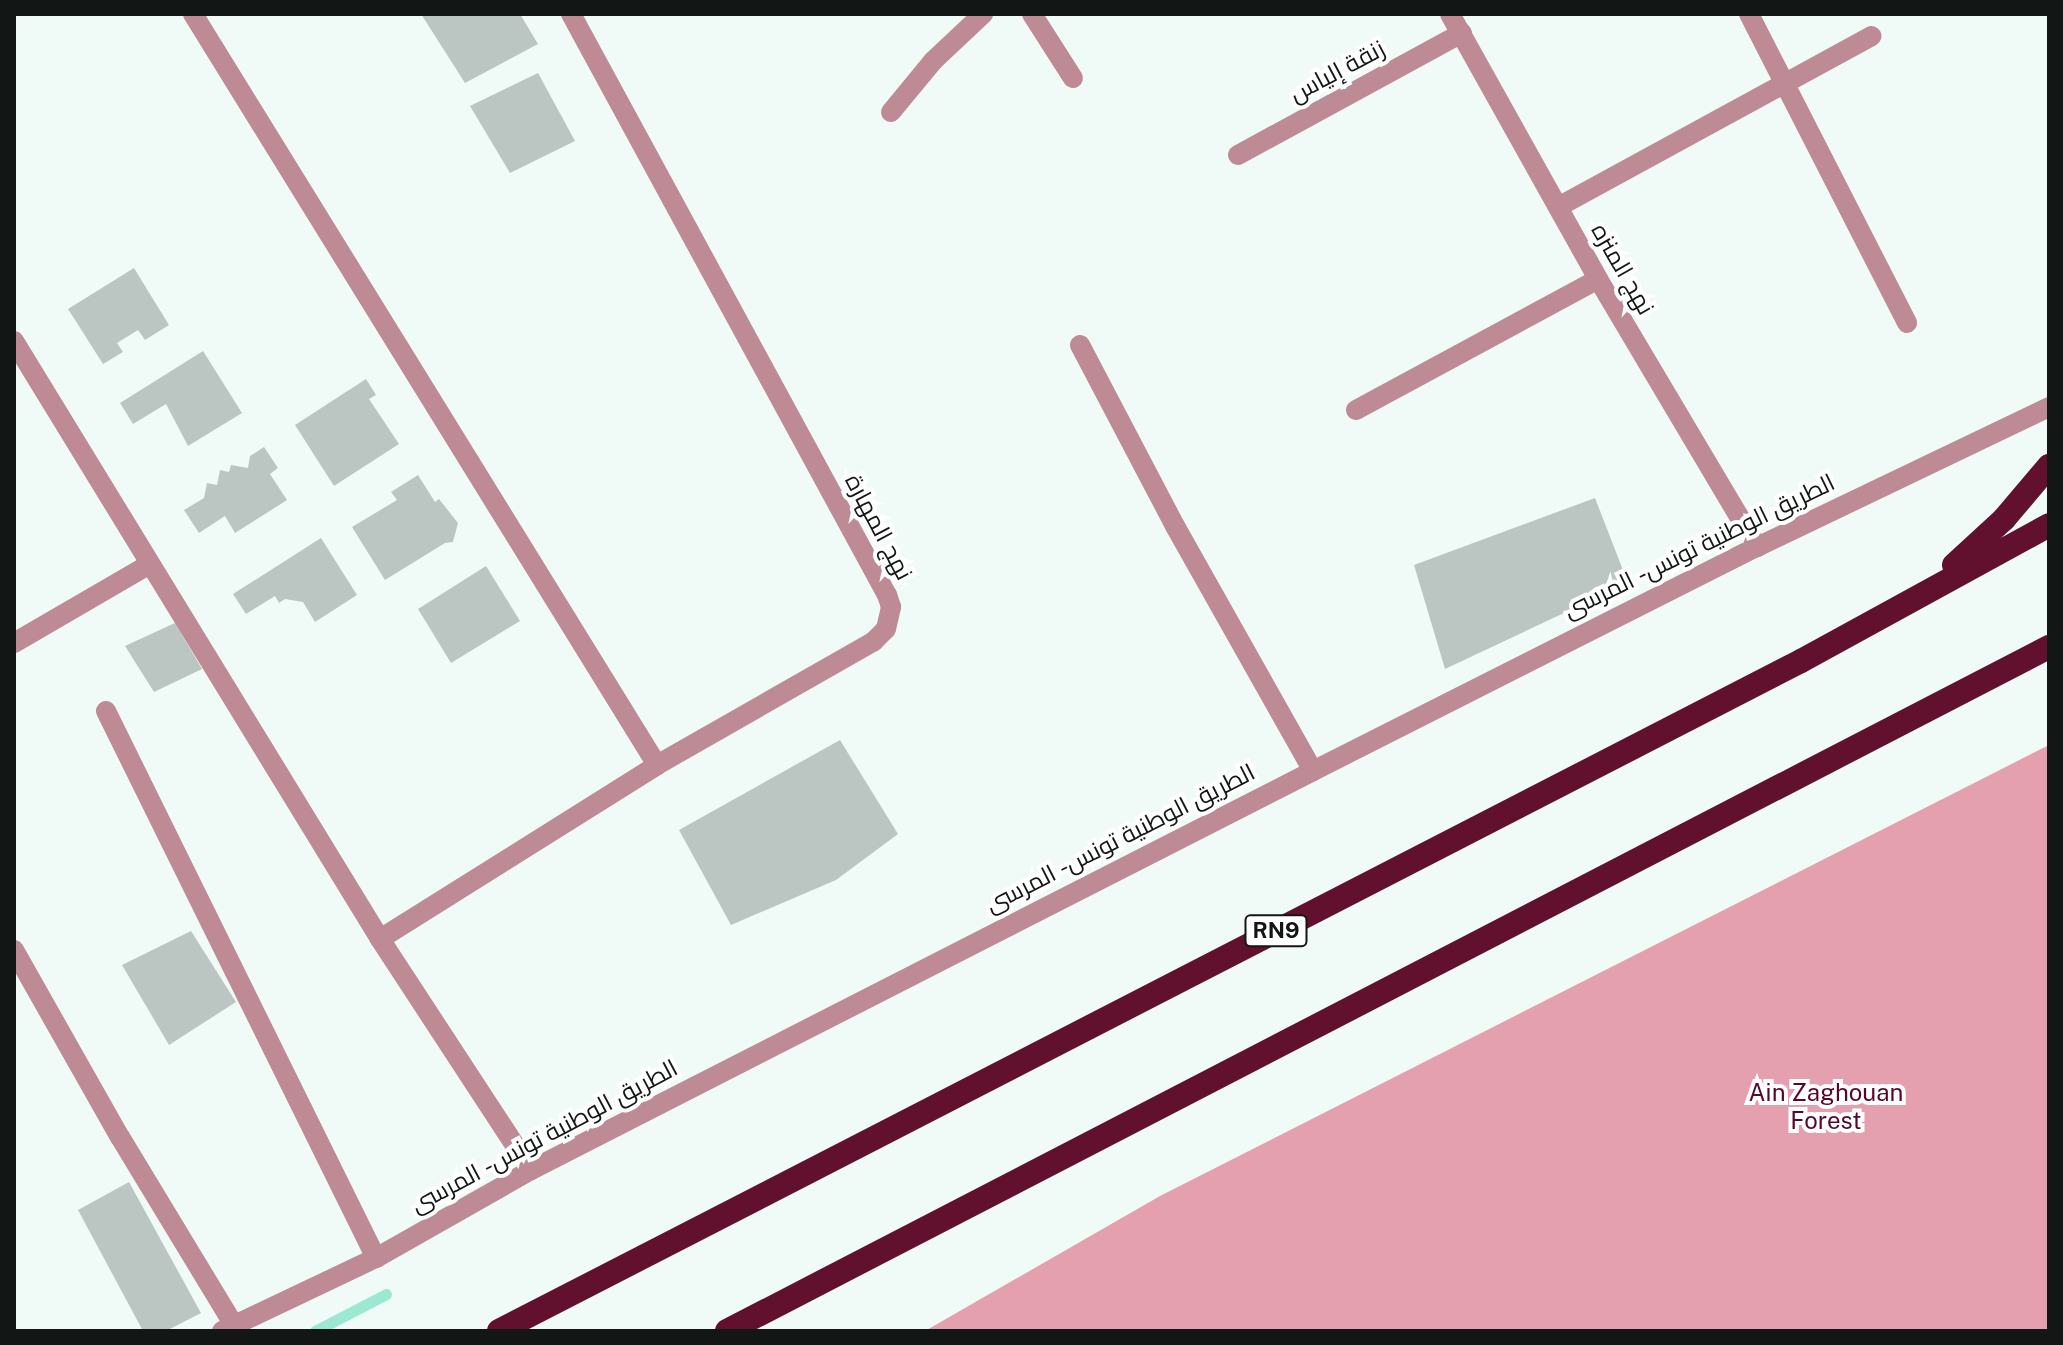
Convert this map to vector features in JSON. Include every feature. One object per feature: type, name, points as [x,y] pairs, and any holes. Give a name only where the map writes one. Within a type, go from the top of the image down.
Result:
[{"type":"highway","points":[[1801,661],[1966,558],[2049,466]]},
{"type":"highway","name":"RN9","points":[[499,1331],[1801,661],[2049,525]]},
{"type":"highway","points":[[727,1331],[2049,647]]},
{"type":"street","points":[[193,14],[657,765]]},
{"type":"street","name":"نهج المهارة","points":[[380,939],[657,765],[873,642],[886,629],[891,607],[571,14]]},
{"type":"street","points":[[891,112],[933,61],[983,14]]},
{"type":"street","points":[[1032,14],[1073,78]]},
{"type":"street","name":"نهج المنزه","points":[[1450,14],[1598,279],[1757,547]]},
{"type":"street","points":[[1749,14],[1907,323]]},
{"type":"street","name":"زنقة إلياس","points":[[1238,155],[1462,33]]},
{"type":"street","points":[[1558,207],[1871,36]]},
{"type":"street","points":[[1356,410],[1598,279]]},
{"type":"street","points":[[14,341],[380,939],[531,1170]]},
{"type":"street","points":[[1080,345],[1175,526],[1313,771]]},
{"type":"street","name":"الطريق الوطنية تونس - المرسى","points":[[228,1328],[376,1258],[531,1170],[1313,771],[1757,547],[2049,407]]},
{"type":"street","points":[[14,643],[150,564]]},
{"type":"street","points":[[106,711],[376,1258]]},
{"type":"street","points":[[14,950],[228,1328]]},
{"type":"green space","name":"Ain Zaghouan Forest","points":[[2049,745],[2049,1331],[925,1331],[1160,1196]]},
{"type":"building","points":[[421,14],[520,14],[538,44],[465,83]]},
{"type":"building","points":[[538,73],[575,141],[510,173],[470,106]]},
{"type":"building","points":[[134,268],[169,325],[145,340],[138,330],[117,343],[123,352],[103,364],[68,309]]},
{"type":"building","points":[[203,351],[242,413],[188,446],[166,404],[133,424],[120,403]]},
{"type":"building","points":[[366,379],[376,395],[369,399],[399,444],[334,486],[295,425]]},
{"type":"building","points":[[264,447],[278,468],[270,474],[287,500],[235,533],[225,516],[199,533],[184,510],[204,498],[207,483],[217,485],[220,470],[229,472],[231,465],[248,468],[250,456]]},
{"type":"building","points":[[418,475],[435,502],[439,499],[458,523],[453,542],[445,543],[385,580],[352,527],[397,500],[391,492]]},
{"type":"building","points":[[1595,498],[1628,583],[1445,669],[1414,565]]},
{"type":"building","points":[[321,538],[357,595],[315,622],[303,602],[285,599],[279,603],[275,596],[246,614],[233,594]]},
{"type":"building","points":[[486,566],[520,621],[451,663],[418,609]]},
{"type":"building","points":[[175,623],[202,669],[154,692],[125,646]]},
{"type":"building","points":[[840,740],[898,834],[836,880],[731,925],[679,830]]},
{"type":"building","points":[[191,931],[236,1002],[169,1045],[122,965]]},
{"type":"building","points":[[129,1182],[201,1313],[166,1331],[143,1331],[78,1210]]},
{"type":"waterway","points":[[315,1331],[386,1294]]}]
